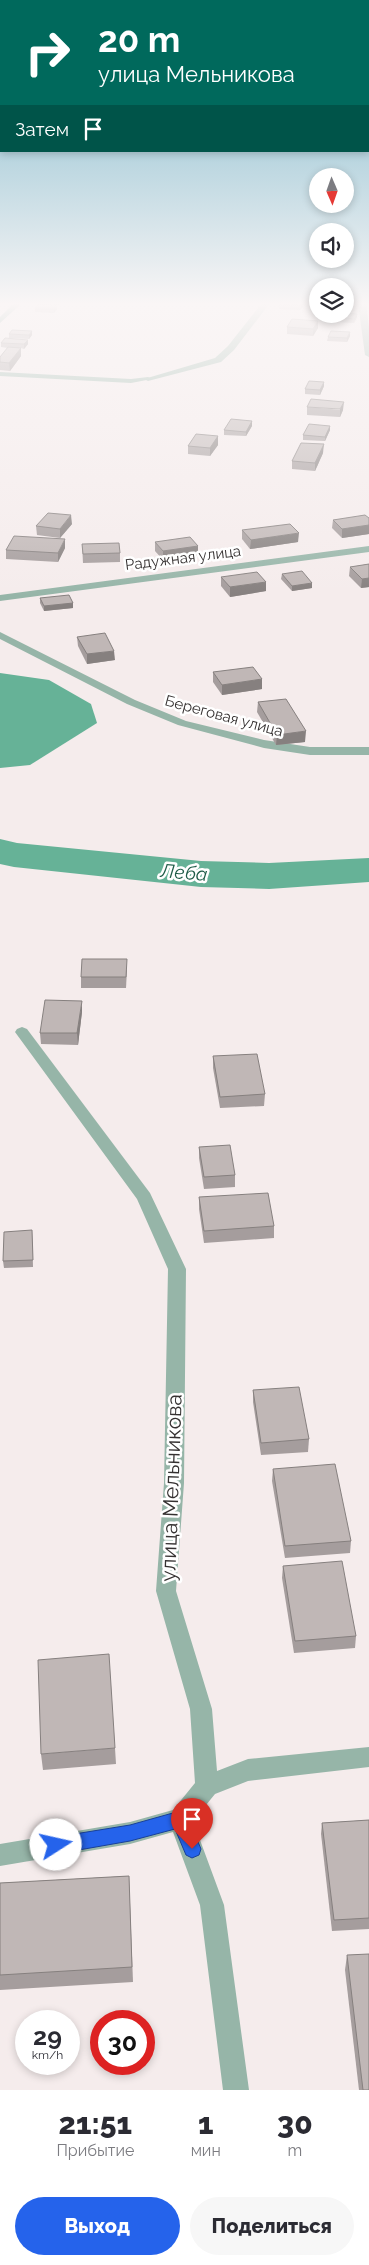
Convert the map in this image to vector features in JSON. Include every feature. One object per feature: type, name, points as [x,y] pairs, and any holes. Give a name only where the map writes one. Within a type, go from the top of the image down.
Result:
[{"type":"street","name":"Радужная улица","points":[[0,598],[369,549]]},
{"type":"street","name":"Береговая улица","points":[[0,635],[131,702],[182,723],[264,744],[301,750],[369,751]]},
{"type":"street","name":"улица Мельникова","points":[[22,1032],[144,1197],[178,1269],[174,1483],[166,1591],[200,1709],[207,1786]]},
{"type":"street","points":[[0,1855],[130,1833],[180,1819],[207,1786],[248,1770],[369,1757]]},
{"type":"street","points":[[180,1819],[212,1904],[236,2090]]},
{"type":"shaded area","points":[[0,673],[49,680],[91,704],[97,723],[30,765],[0,768]]},
{"type":"building","points":[[310,401],[344,402],[340,409],[307,407]]},
{"type":"building","points":[[231,419],[252,421],[246,432],[224,430]]},
{"type":"building","points":[[309,424],[330,426],[325,437],[303,435]]},
{"type":"building","points":[[196,434],[218,436],[210,448],[188,446]]},
{"type":"building","points":[[301,443],[324,444],[315,463],[292,461]]},
{"type":"building","points":[[48,513],[71,515],[60,529],[36,526]]},
{"type":"building","points":[[365,515],[369,518],[369,525],[342,529],[333,520]]},
{"type":"building","points":[[290,524],[299,533],[251,540],[242,530]]},
{"type":"building","points":[[14,536],[65,539],[58,553],[6,550]]},
{"type":"building","points":[[190,537],[198,546],[163,551],[155,542]]},
{"type":"building","points":[[119,543],[120,553],[83,554],[82,544]]},
{"type":"building","points":[[369,564],[369,578],[362,579],[350,567]]},
{"type":"building","points":[[302,571],[312,583],[292,586],[282,574]]},
{"type":"building","points":[[257,572],[266,582],[230,587],[221,577]]},
{"type":"building","points":[[69,595],[73,603],[44,606],[40,598]]},
{"type":"building","points":[[105,633],[114,651],[87,654],[77,637]]},
{"type":"building","points":[[253,667],[262,679],[222,685],[213,672]]},
{"type":"building","points":[[286,699],[306,731],[277,735],[258,702]]},
{"type":"building","points":[[82,959],[127,959],[126,977],[81,977]]},
{"type":"building","points":[[45,1000],[82,1001],[77,1033],[40,1033]]},
{"type":"building","points":[[257,1054],[265,1094],[220,1097],[213,1056]]},
{"type":"building","points":[[230,1145],[235,1175],[204,1177],[199,1147]]},
{"type":"building","points":[[268,1193],[274,1226],[204,1231],[199,1197]]},
{"type":"building","points":[[32,1230],[33,1260],[3,1261],[4,1232]]},
{"type":"building","points":[[299,1387],[309,1439],[261,1443],[253,1390]]},
{"type":"building","points":[[335,1464],[351,1541],[285,1546],[273,1469]]},
{"type":"building","points":[[342,1561],[356,1636],[295,1641],[283,1566]]},
{"type":"building","points":[[109,1654],[115,1748],[41,1754],[38,1660]]},
{"type":"building","points":[[369,1820],[369,1918],[334,1920],[322,1823]]},
{"type":"building","points":[[129,1876],[132,1967],[0,1975],[0,1883]]},
{"type":"building","points":[[369,1954],[369,2090],[363,2090],[347,1955]]},
{"type":"waterway","name":"Леба","points":[[0,851],[14,855],[201,874],[269,876],[369,870]]},
{"type":"route","points":[[56,1845],[130,1833],[180,1819],[192,1849]]}]
